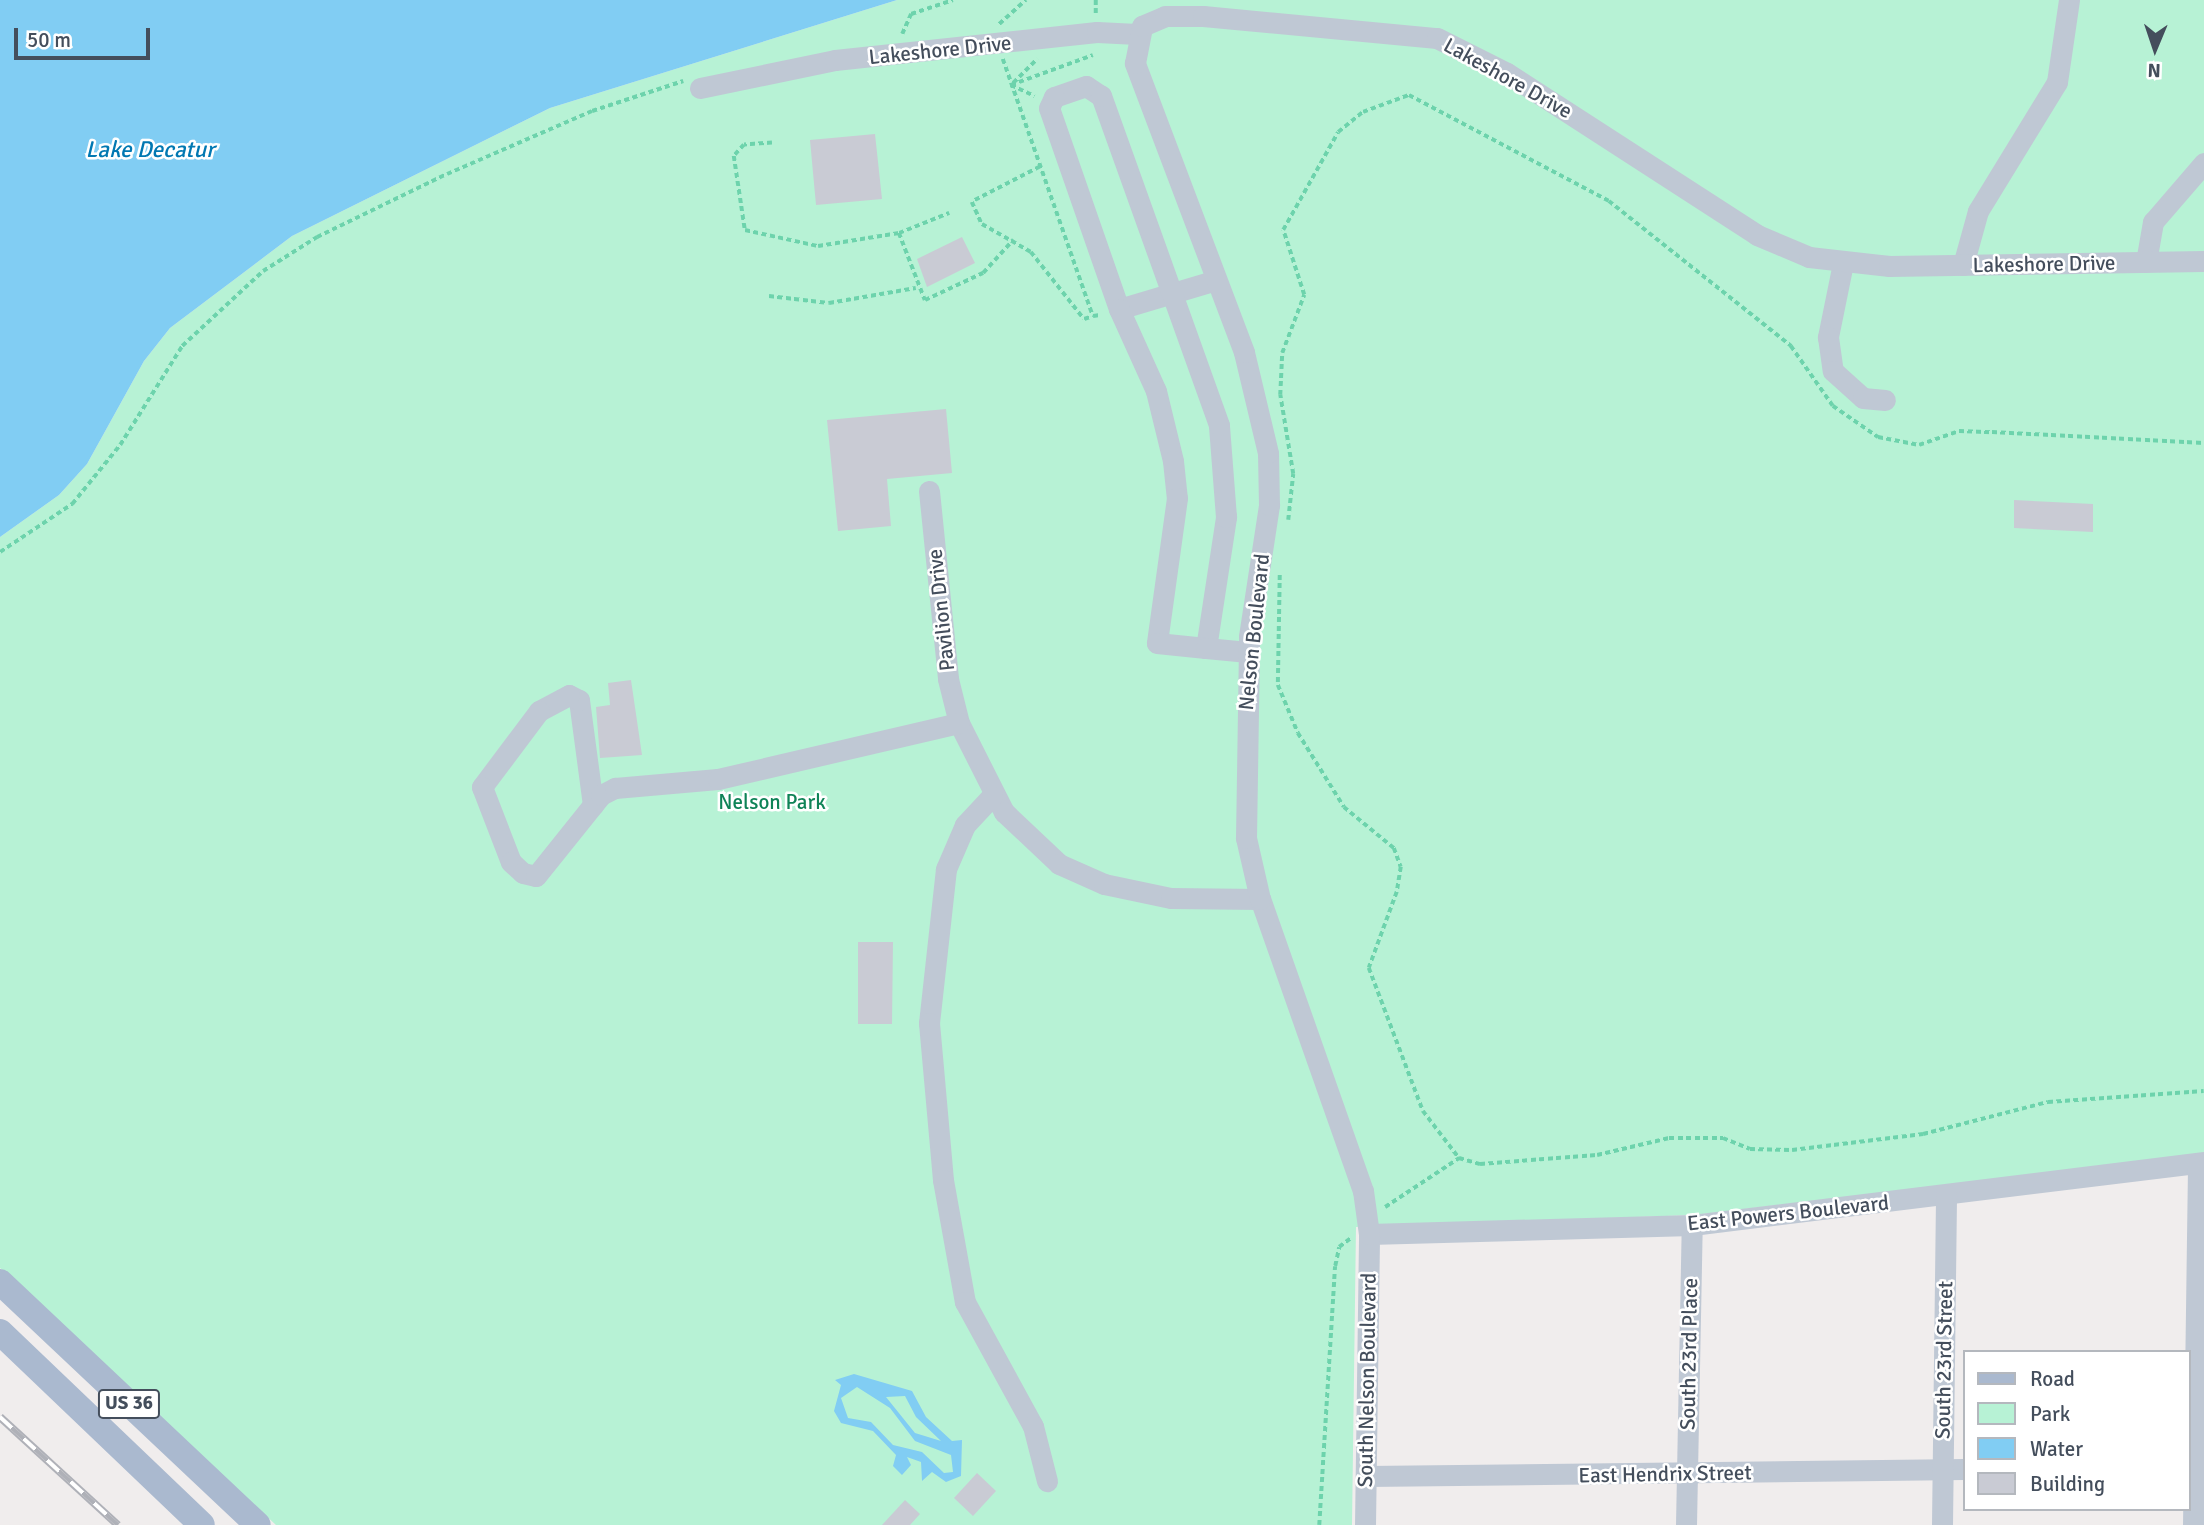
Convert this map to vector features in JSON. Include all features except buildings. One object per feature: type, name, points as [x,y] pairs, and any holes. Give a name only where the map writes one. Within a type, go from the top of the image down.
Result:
[{"type":"main road","name":"US 36","points":[[0,1282],[258,1525]]},
{"type":"main road","name":"US 36","points":[[0,1332],[11,1346],[202,1525]]},
{"type":"street","points":[[1964,265],[1978,211],[2057,82],[2067,44],[2069,0]]},
{"type":"street","name":"Lakeshore Drive","points":[[705,87],[784,67],[1054,37],[1137,34],[1147,22],[1165,16],[1203,16],[1437,38],[1552,100],[1757,235],[1843,263],[1964,265],[2204,261]]},
{"type":"street","name":"Nelson Boulevard","points":[[1137,34],[1135,63],[1213,281],[1244,352],[1268,453],[1269,505],[1248,652],[1246,838],[1260,899],[1357,1168],[1369,1234]]},
{"type":"street","points":[[1206,648],[1226,517],[1224,463],[1210,388],[1170,295],[1101,96],[1086,86],[1049,103],[1119,309],[1156,391],[1172,461],[1177,498],[1157,643],[1206,648],[1248,652]]},
{"type":"street","points":[[2147,262],[2154,222],[2204,163]]},
{"type":"street","points":[[1843,263],[1828,337],[1833,371],[1863,398],[1885,400]]},
{"type":"street","points":[[1119,309],[1213,281]]},
{"type":"street","name":"Pavilion Drive","points":[[929,491],[941,644],[959,723],[992,796],[1039,846],[1084,876],[1150,895],[1260,899]]},
{"type":"street","points":[[593,804],[579,700],[569,695],[539,711],[486,776],[482,796],[511,862],[536,876],[593,804],[615,788],[718,779],[959,723]]},
{"type":"street","points":[[992,796],[965,825],[946,869],[929,1023],[943,1180],[965,1303],[1032,1426],[1047,1481]]},
{"type":"street","points":[[2193,1525],[2201,1162]]},
{"type":"street","name":"East Powers Boulevard","points":[[1369,1234],[1692,1225],[2201,1162]]},
{"type":"street","name":"South 23rd Street","points":[[1942,1525],[1954,1469],[1946,1195]]},
{"type":"street","name":"South 23rd Place","points":[[1686,1525],[1692,1225]]},
{"type":"street","name":"South Nelson Boulevard","points":[[1365,1525],[1369,1234]]},
{"type":"street","name":"East Hendrix Street","points":[[1367,1476],[1954,1469]]},
{"type":"path","points":[[903,54],[903,21],[953,0]]},
{"type":"path","points":[[1026,0],[1003,16],[999,44],[1093,316]]},
{"type":"path","points":[[1012,85],[1054,37]]},
{"type":"path","points":[[1012,85],[1093,55]]},
{"type":"path","points":[[0,552],[72,504],[120,445],[202,322],[293,251],[592,111],[690,79],[705,87]]},
{"type":"path","points":[[1012,85],[1049,103]]},
{"type":"path","points":[[1287,528],[1293,474],[1280,395],[1282,353],[1304,295],[1283,230],[1338,132],[1363,112],[1409,95],[1609,201],[1791,346],[1833,406],[1878,438],[1919,445],[1959,432],[1992,432],[2204,443]]},
{"type":"path","points":[[772,143],[744,145],[734,156],[745,230],[818,246],[899,233],[949,213]]},
{"type":"path","points":[[1040,167],[972,202],[982,224],[1013,240],[1062,285],[1084,320],[1119,309]]},
{"type":"path","points":[[899,233],[916,288],[930,299],[983,273],[1013,240]]},
{"type":"path","points":[[769,296],[829,303],[916,288]]},
{"type":"path","points":[[1279,565],[1278,685],[1298,733],[1344,807],[1394,848],[1401,866],[1397,892],[1369,968],[1423,1111],[1459,1158],[1480,1164],[1597,1155],[1669,1138],[1723,1138],[1750,1149],[1792,1150],[1923,1134],[2048,1102],[2204,1091]]},
{"type":"path","points":[[1319,1525],[1335,1266],[1345,1239],[1369,1234],[1387,1203],[1410,1195],[1459,1158]]},
{"type":"green space","name":"Nelson Park","points":[[897,0],[2204,0],[2204,1154],[1694,1215],[1356,1227],[1352,1525],[276,1525],[0,1268],[0,537],[59,495],[87,464],[144,361],[170,328],[292,236],[550,108]]},
{"type":"water","name":"Lake Decatur","points":[[0,0],[897,0],[550,108],[292,236],[170,328],[144,361],[87,464],[59,495],[0,537]]},
{"type":"water","points":[[854,1374],[912,1391],[926,1417],[952,1441],[962,1440],[961,1476],[946,1482],[932,1472],[922,1481],[921,1462],[907,1457],[911,1465],[902,1475],[893,1466],[896,1455],[873,1431],[841,1423],[834,1411],[841,1385],[835,1380]],"holes":[[[857,1387],[890,1408],[915,1441],[951,1455],[953,1472],[944,1473],[922,1452],[893,1445],[871,1422],[848,1418],[841,1398]],[[905,1396],[916,1417],[941,1441],[915,1433],[886,1397]]]},
{"type":"railway","points":[[0,1417],[118,1525]]}]
